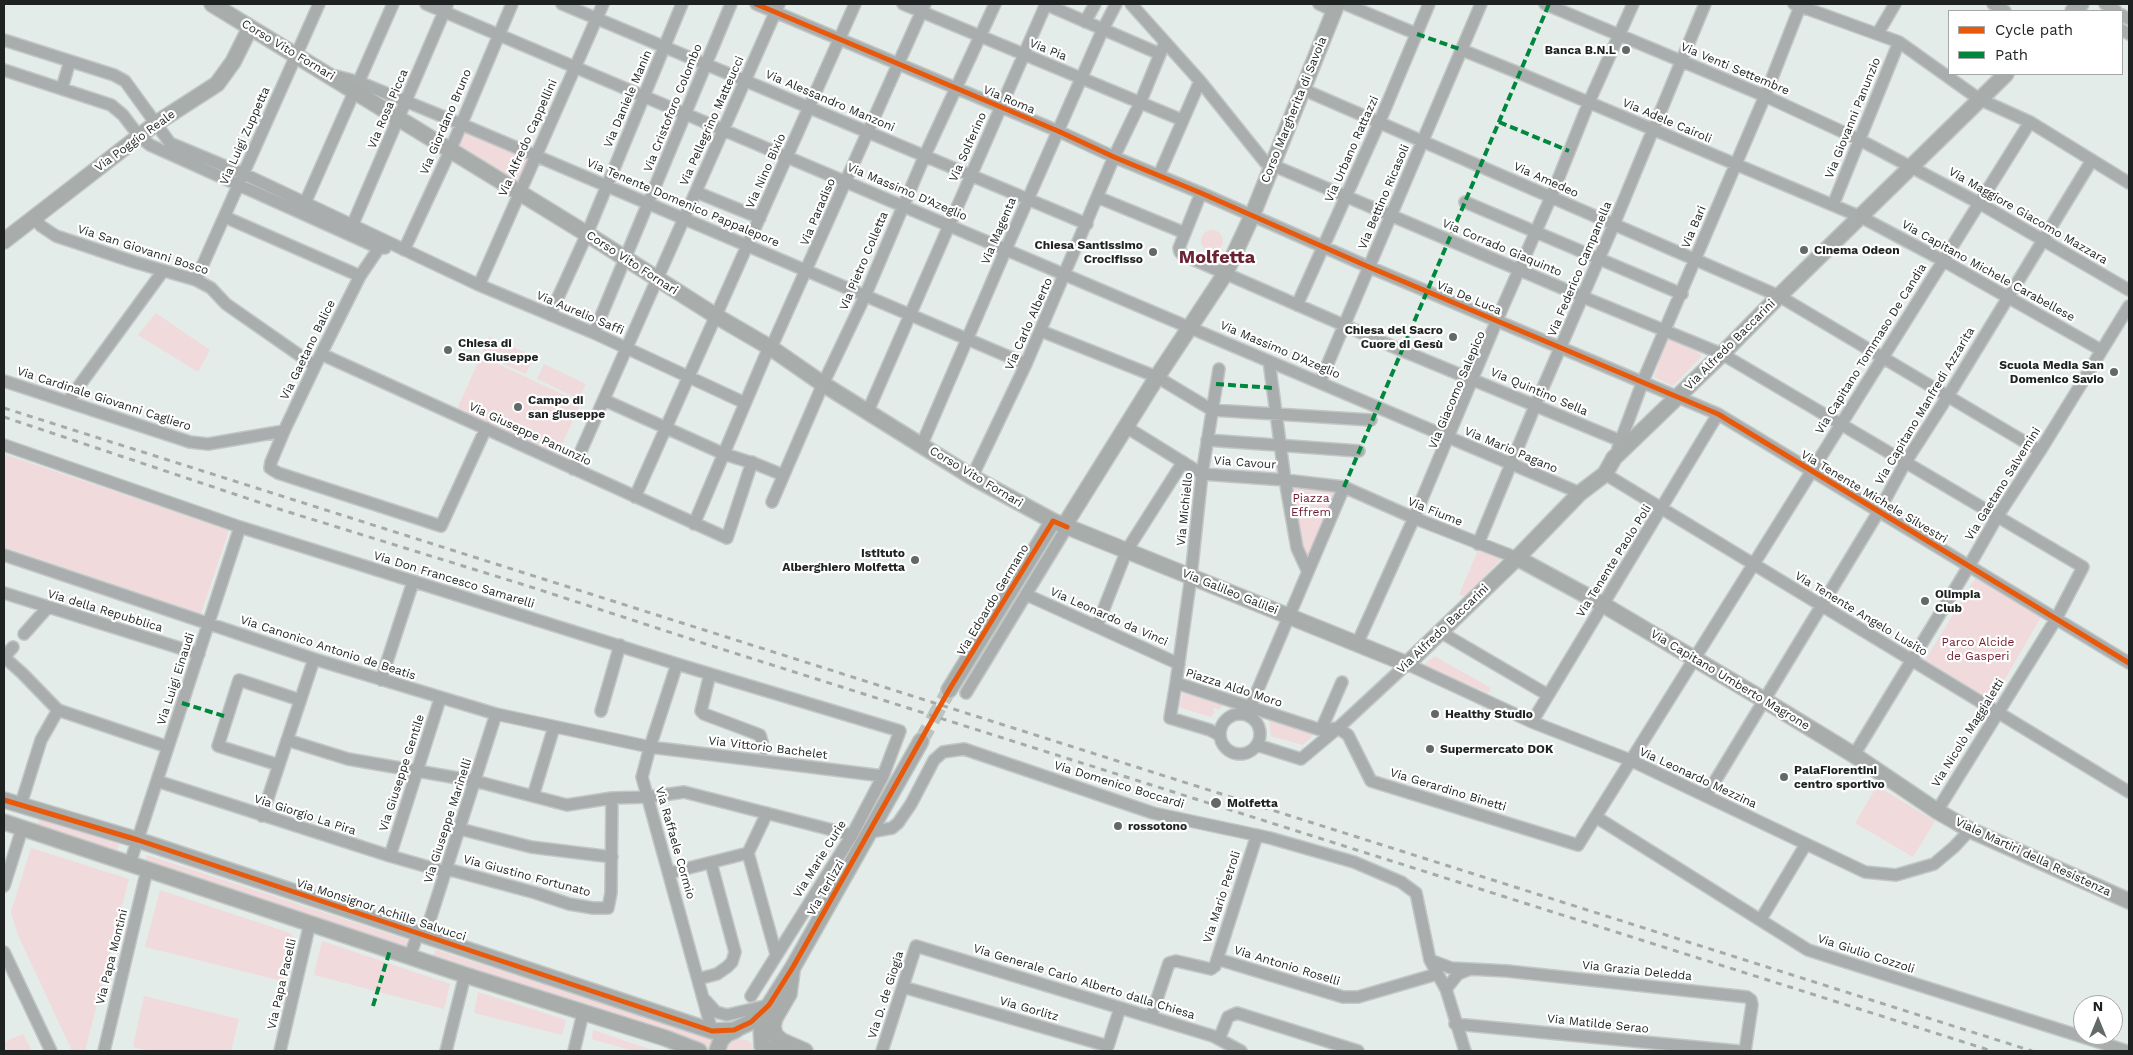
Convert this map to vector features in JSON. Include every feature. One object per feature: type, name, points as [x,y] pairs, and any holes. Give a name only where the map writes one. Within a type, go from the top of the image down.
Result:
[{"type":"street","name":"Corso Vito Fornari","points":[[212,4],[326,74],[357,87],[398,119],[587,234],[972,476],[1062,525]]},
{"type":"street","name":"Via Luigi Zuppetta","points":[[196,280],[319,4]]},
{"type":"street","points":[[305,203],[393,4]]},
{"type":"street","name":"Via Massimo D'Azeglio","points":[[426,4],[446,7],[498,35],[1191,327],[1222,347],[1269,361],[1377,406]]},
{"type":"street","name":"Via Giordano Bruno","points":[[404,250],[450,151],[512,4]]},
{"type":"street","name":"Via Alessandro Manzoni","points":[[562,4],[1087,224]]},
{"type":"street","name":"Via Alfredo Cappellini","points":[[478,285],[603,4]]},
{"type":"street","name":"Via Daniele Manin","points":[[550,314],[587,234],[682,4]]},
{"type":"street","name":"Via Cristoforo Colombo","points":[[594,332],[731,4]]},
{"type":"street","name":"Via Roma","points":[[756,4],[777,8],[839,39],[1058,131],[1252,216]]},
{"type":"street","name":"Via Nino Bixio","points":[[635,497],[856,4]]},
{"type":"street","name":"Via Pia","points":[[903,4],[923,8],[981,37],[1182,120]]},
{"type":"street","name":"Via Pietro Colletta","points":[[772,502],[865,296],[924,155],[981,37],[994,4]]},
{"type":"street","points":[[1046,4],[1064,7],[1086,22],[1160,54]]},
{"type":"street","name":"Via Solferino","points":[[868,411],[1046,4]]},
{"type":"street","points":[[1086,22],[1095,4]]},
{"type":"street","name":"Via Magenta","points":[[922,444],[1081,78],[1116,4]]},
{"type":"street","name":"Via Corrado Giaquinto","points":[[1131,4],[1200,81],[1265,162],[1722,354],[2083,567]]},
{"type":"street","points":[[1319,4],[1339,6],[1416,34]]},
{"type":"street","name":"Via Urbano Rattazzi","points":[[1297,305],[1379,123],[1429,4]]},
{"type":"street","name":"Via Bettino Ricasoli","points":[[1320,382],[1482,4]]},
{"type":"street","name":"Via Venti Settembre","points":[[1545,4],[1765,96],[1858,139],[1912,167]]},
{"type":"street","name":"Via Giacomo Salepico","points":[[1357,644],[1474,379],[1589,102],[1633,4]]},
{"type":"street","name":"Via Federico Campanella","points":[[1478,544],[1682,62],[1704,4]]},
{"type":"street","points":[[1878,33],[1895,4]]},
{"type":"street","points":[[1993,4],[2004,10]]},
{"type":"street","points":[[1798,5],[1899,42],[1948,75]]},
{"type":"street","name":"Via Bari","points":[[1614,458],[1664,330],[1682,294],[1765,96],[1798,5]]},
{"type":"street","name":"Corso Margherita di Savoia","points":[[1225,274],[1252,216],[1302,89],[1339,6]]},
{"type":"street","name":"Via Rosa Picca","points":[[352,226],[446,7]]},
{"type":"street","name":"Via Pellegrino Matteucci","points":[[572,469],[658,280],[777,8]]},
{"type":"street","name":"Via Paradiso","points":[[694,524],[745,403],[807,272],[923,8]]},
{"type":"street","name":"Via Poggio Reale","points":[[4,241],[155,124],[217,84],[233,62],[250,28]]},
{"type":"street","name":"Via Aurelio Saffi","points":[[4,40],[125,81],[170,143],[379,248],[404,250]]},
{"type":"street","name":"Via Carlo Alberto","points":[[972,476],[1041,331],[1114,157],[1140,103],[1165,42]]},
{"type":"street","name":"Via Giovanni Panunzio","points":[[1833,205],[1858,139],[1899,42]]},
{"type":"street","name":"Via Adele Cairoli","points":[[1462,50],[1861,217]]},
{"type":"street","points":[[62,88],[70,61]]},
{"type":"street","points":[[4,70],[111,105],[123,115],[139,136]]},
{"type":"street","name":"Via Alfredo Baccarini","points":[[1257,745],[1301,758],[1338,728],[1442,633],[1580,493],[1605,474],[1614,458],[2005,75]]},
{"type":"street","points":[[1950,76],[1979,99],[2030,122],[2129,182]]},
{"type":"street","points":[[1160,175],[1200,81]]},
{"type":"street","name":"Via Tenente Domenico Pappalepore","points":[[357,87],[406,101],[1026,364]]},
{"type":"street","name":"Via Amedeo","points":[[1302,89],[1778,296],[2040,451]]},
{"type":"street","name":"Via Capitano Tommaso De Candia","points":[[1578,845],[2030,122]]},
{"type":"street","name":"Via Aurelio Saffi","points":[[139,136],[150,145],[305,203],[478,285],[594,332],[745,403]]},
{"type":"street","name":"Via Capitano Manfredi Azzarita","points":[[1706,796],[1905,463],[2092,160]]},
{"type":"street","name":"Via Maggiore Giacomo Mazzara","points":[[1912,167],[1979,203],[2129,290]]},
{"type":"street","points":[[696,192],[760,218]]},
{"type":"street","points":[[1097,197],[1185,233],[1200,192]]},
{"type":"street","points":[[1465,202],[1682,294]]},
{"type":"street","name":"Via De Luca","points":[[1252,216],[1678,396]]},
{"type":"street","name":"Via San Giovanni Bosco","points":[[34,217],[41,226],[56,236],[196,280],[211,288],[226,304],[315,366]]},
{"type":"street","points":[[225,217],[360,276]]},
{"type":"street","name":"Via Capitano Michele Carabellese","points":[[1861,217],[1942,260],[2101,350]]},
{"type":"street","name":"Via Quintino Sella","points":[[1185,233],[1180,252],[1225,274],[1621,441]]},
{"type":"street","name":"Via Gaetano Balice","points":[[379,248],[360,276],[315,366],[270,462],[270,468],[278,473],[441,526],[486,428]]},
{"type":"street","points":[[68,401],[163,271]]},
{"type":"street","name":"Via Edoardo Germano","points":[[949,690],[1062,525],[1225,274]]},
{"type":"street","name":"Via Gaetano Salvemini","points":[[1854,754],[1912,662],[1997,516],[2040,451],[2129,306]]},
{"type":"street","points":[[1041,331],[1157,377],[1212,410],[1371,420]]},
{"type":"street","name":"Via Giuseppe Panunzio","points":[[321,354],[727,538],[752,462]]},
{"type":"street","points":[[1269,361],[1285,480],[1297,548],[1308,572]]},
{"type":"street","name":"Via Michiello","points":[[1176,683],[1191,576],[1202,474],[1218,368]]},
{"type":"street","name":"Via Cardinale Giovanni Cagliero","points":[[4,381],[190,442],[208,444],[284,431]]},
{"type":"street","name":"Via Tenente Michele Silvestri","points":[[1678,396],[1718,414],[2129,662]]},
{"type":"street","points":[[604,400],[724,454],[752,462],[783,475]]},
{"type":"street","name":"Via Mario Pagano","points":[[1377,406],[1580,493]]},
{"type":"street","name":"Via Tenente Paolo Poli","points":[[1532,722],[1602,604],[1663,508],[1718,414]]},
{"type":"street","name":"Via Cavour","points":[[1126,427],[1202,474],[1285,480],[1344,487]]},
{"type":"street","points":[[1207,440],[1359,450]]},
{"type":"street","name":"Via Don Francesco Samarelli","points":[[4,445],[240,527],[677,664],[900,731]]},
{"type":"street","points":[[1097,626],[1127,550],[1183,462]]},
{"type":"street","name":"Via Tenente Angelo Lusito","points":[[1605,474],[2129,792]]},
{"type":"street","points":[[1248,711],[1344,487]]},
{"type":"street","name":"Via Fiume","points":[[1344,487],[1414,518],[1517,558]]},
{"type":"street","name":"Via Edoardo Germano","points":[[966,693],[1027,595],[1062,525]]},
{"type":"street","name":"Via Galileo Galilei","points":[[1062,525],[1407,664]]},
{"type":"street","name":"Via Luigi Einaudi","points":[[130,864],[240,527]]},
{"type":"street","name":"Via Canonico Antonio de Beatis","points":[[4,555],[314,659],[440,698],[496,714],[650,747]]},
{"type":"street","name":"Via Capitano Umberto Magrone","points":[[1517,558],[1602,604],[1854,754],[1937,811]]},
{"type":"street","name":"Via Nicolò Maggialetti","points":[[1937,811],[2056,619],[2083,567]]},
{"type":"street","points":[[381,680],[414,582]]},
{"type":"street","name":"Via della Repubblica","points":[[4,593],[199,654]]},
{"type":"street","name":"Via Leonardo da Vinci","points":[[1027,595],[1179,664]]},
{"type":"street","points":[[24,634],[48,607]]},
{"type":"street","points":[[1442,633],[1548,695]]},
{"type":"street","points":[[601,711],[620,646]]},
{"type":"street","points":[[13,647],[4,657],[58,710],[168,747]]},
{"type":"street","points":[[262,816],[314,659]]},
{"type":"street","name":"Via Raffaele Cormio","points":[[677,664],[642,777],[712,1031]]},
{"type":"street","name":"Via Leonardo Mezzina","points":[[1407,664],[1532,722],[1630,760],[1864,872],[1896,875],[1934,864],[1954,848],[1970,830]]},
{"type":"street","points":[[710,674],[701,711],[704,714],[760,735],[764,749]]},
{"type":"street","points":[[279,765],[218,746],[239,680],[300,700]]},
{"type":"street","points":[[1321,730],[1342,682]]},
{"type":"street","name":"Piazza Aldo Moro","points":[[1219,735],[1210,730],[1170,718],[1176,683],[1248,711],[1321,730],[1338,728]]},
{"type":"street","name":"Via Giuseppe Gentile","points":[[390,856],[440,698]]},
{"type":"street","points":[[21,804],[40,740],[58,710]]},
{"type":"street","name":"Piazza Aldo Moro","points":[[1248,711],[1260,730],[1257,745],[1250,751],[1237,754],[1225,748],[1219,735],[1221,724],[1226,718],[1236,713],[1248,711]]},
{"type":"street","name":"Via Giuseppe Marinelli","points":[[410,956],[422,934],[447,871],[496,714]]},
{"type":"street","points":[[533,796],[554,727]]},
{"type":"street","name":"Via Gerardino Binetti","points":[[1338,728],[1348,735],[1371,781],[1578,845]]},
{"type":"street","name":"Via Marie Curie","points":[[751,996],[852,835],[883,776],[900,731]]},
{"type":"street","points":[[287,740],[348,759],[475,781],[572,805],[612,798],[684,792],[852,835]]},
{"type":"street","name":"Via Terlizzi","points":[[767,1050],[761,1025],[769,1005],[921,742]]},
{"type":"street","name":"Via Vittorio Bachelet","points":[[650,747],[883,776]]},
{"type":"street","name":"Via Domenico Boccardi","points":[[870,832],[892,828],[898,824],[911,804],[934,760],[943,752],[964,749],[1154,812],[1257,835],[1354,862],[1401,882],[1416,893],[1430,960],[1446,989],[1455,1024],[1465,1051]]},
{"type":"street","name":"Via Giorgio La Pira","points":[[156,781],[390,856],[447,871]]},
{"type":"street","name":"Via Giustino Fortunato","points":[[447,871],[536,893],[569,904],[603,909],[608,908],[610,905],[612,857],[612,798]]},
{"type":"street","name":"Via Monsignor Achille Salvucci","points":[[4,800],[138,840],[712,1031],[734,1030]]},
{"type":"street","name":"Viale Martiri della Resistenza","points":[[1937,811],[1970,830],[2129,901]]},
{"type":"street","points":[[767,813],[748,853],[776,954]]},
{"type":"street","name":"Via Giulio Cozzoli","points":[[1596,817],[1808,950],[2127,1051]]},
{"type":"street","points":[[4,822],[465,975],[665,1038],[699,1051]]},
{"type":"street","points":[[4,886],[8,857],[22,829]]},
{"type":"street","points":[[460,829],[531,847],[612,857]]},
{"type":"street","name":"Via Mario Petroli","points":[[1215,963],[1257,835]]},
{"type":"street","points":[[1761,919],[1806,844]]},
{"type":"street","points":[[669,873],[748,853]]},
{"type":"street","points":[[698,979],[717,974],[727,967],[732,962],[735,952],[711,863]]},
{"type":"street","name":"Via Papa Montini","points":[[104,1051],[147,870]]},
{"type":"street","name":"Via Papa Pacelli","points":[[280,1051],[310,923]]},
{"type":"street","name":"Via D. de Giogia","points":[[882,1051],[916,946]]},
{"type":"street","name":"Via Generale Carlo Alberto dalla Chiesa","points":[[916,946],[1151,1017],[1219,1039],[1241,1051]]},
{"type":"street","points":[[4,952],[51,1051]]},
{"type":"street","points":[[1430,960],[1451,968],[1468,970]]},
{"type":"street","name":"Via Antonio Roselli","points":[[1151,1017],[1169,963],[1215,963],[1343,997],[1366,995],[1437,974]]},
{"type":"street","name":"Via Terlizzi","points":[[792,967],[789,994],[774,1018],[772,1026],[775,1035],[782,1041],[805,1051]]},
{"type":"street","points":[[1446,989],[1458,974],[1468,970]]},
{"type":"street","name":"Via Grazia Deledda","points":[[1468,970],[1507,971],[1747,997],[1751,1000],[1752,1005],[1745,1051]]},
{"type":"street","points":[[446,1051],[465,975]]},
{"type":"street","name":"Via Gorlitz","points":[[903,987],[1108,1046],[1120,1008]]},
{"type":"street","points":[[703,998],[716,1012],[727,1015],[769,1005]]},
{"type":"street","name":"Via Terlizzi","points":[[734,1030],[751,1022],[769,1005]]},
{"type":"street","points":[[574,1051],[583,1013]]},
{"type":"street","points":[[1219,1039],[1228,1017],[1237,1013],[1358,1051]]},
{"type":"street","name":"Via Matilde Serao","points":[[1455,1024],[1738,1051]]},
{"type":"street","points":[[717,1051],[721,1040],[734,1030],[746,1030],[751,1033],[767,1050]]},
{"type":"street","points":[[665,1038],[687,1051]]},
{"type":"green space","points":[[462,131],[529,158],[516,184],[455,146]]},
{"type":"green space","points":[[1208,230],[1216,230],[1223,237],[1223,245],[1216,252],[1208,252],[1201,245],[1201,237]]},
{"type":"green space","points":[[156,313],[210,350],[198,372],[138,335]]},
{"type":"green space","points":[[489,337],[534,356],[526,374],[482,354]]},
{"type":"green space","points":[[1667,339],[1698,352],[1702,356],[1673,386],[1654,377]]},
{"type":"green space","name":"Campo di san giuseppe","points":[[481,356],[581,403],[556,457],[456,411]]},
{"type":"green space","points":[[544,364],[586,384],[579,399],[537,379]]},
{"type":"green space","points":[[4,454],[229,530],[201,614],[4,547]]},
{"type":"green space","name":"Piazza Effrem","points":[[1289,483],[1335,490],[1309,558],[1303,555]]},
{"type":"green space","points":[[1478,550],[1501,559],[1466,596],[1459,595]]},
{"type":"green space","name":"Parco Alcide de Gasperi","points":[[1976,577],[2041,617],[1991,703],[1924,662]]},
{"type":"green space","points":[[1434,656],[1491,688],[1488,693],[1423,666]]},
{"type":"green space","points":[[1183,693],[1223,706],[1218,710],[1215,707],[1213,710],[1215,712],[1211,717],[1179,707]]},
{"type":"green space","points":[[1269,719],[1314,734],[1303,745],[1271,736]]},
{"type":"green space","points":[[1877,786],[1935,821],[1913,857],[1855,823]]},
{"type":"green space","points":[[42,819],[119,844],[117,853],[36,826],[39,820]]},
{"type":"green space","points":[[31,848],[129,879],[85,1051],[72,1051],[18,935],[11,912]]},
{"type":"green space","points":[[147,855],[408,940],[409,943],[407,948],[403,948],[147,864],[145,861]]},
{"type":"green space","points":[[160,890],[290,933],[293,937],[282,981],[145,947]]},
{"type":"green space","points":[[322,941],[450,984],[444,1009],[314,975]]},
{"type":"green space","points":[[436,950],[697,1033],[717,1034],[712,1051],[706,1051],[435,958],[433,955]]},
{"type":"green space","points":[[478,992],[566,1020],[562,1035],[474,1013]]},
{"type":"green space","points":[[144,996],[239,1019],[231,1051],[152,1051],[133,1047]]},
{"type":"green space","points":[[593,1030],[655,1051],[633,1051],[592,1039]]},
{"type":"green space","points":[[23,1034],[32,1051],[4,1051],[4,1042]]},
{"type":"green space","points":[[737,1039],[747,1040],[751,1043],[754,1051],[726,1051],[729,1044]]},
{"type":"tunnel","points":[[921,741],[949,690]]},
{"type":"railway","points":[[4,408],[2032,1051]]},
{"type":"railway","points":[[4,417],[282,510],[531,587],[1992,1051]]},
{"type":"marked path","points":[[1344,487],[1549,4]]},
{"type":"marked path","points":[[1417,34],[1462,50]]},
{"type":"marked path","points":[[1499,122],[1569,151]]},
{"type":"marked path","points":[[1216,384],[1273,388]]},
{"type":"marked path","points":[[182,703],[227,717]]},
{"type":"marked path","points":[[373,1006],[390,950]]},
{"type":"cycle path","points":[[756,4],[1058,131],[1369,267],[1718,414],[2129,663]]},
{"type":"cycle path","points":[[4,800],[138,840],[712,1031],[734,1030],[751,1022],[769,1005],[793,967],[949,690],[1053,521],[1067,527]]},
{"type":"place","name":"Banca B.N.L","points":[[1626,50]]},
{"type":"place","name":"Cinema Odeon","points":[[1804,250]]},
{"type":"place","name":"Chiesa Santissimo Crocifisso","points":[[1153,252]]},
{"type":"place","name":"Chiesa del Sacro Cuore di Gesù","points":[[1453,337]]},
{"type":"place","name":"Chiesa di San Giuseppe","points":[[448,350]]},
{"type":"place","name":"Scuola Media San Domenico Savio","points":[[2114,372]]},
{"type":"place","name":"Campo di san giuseppe","points":[[518,407]]},
{"type":"place","name":"Istituto Alberghiero Molfetta","points":[[915,560]]},
{"type":"place","name":"Olimpia Club","points":[[1925,601]]},
{"type":"place","name":"Healthy Studio","points":[[1435,714]]},
{"type":"place","name":"Supermercato DOK","points":[[1430,749]]},
{"type":"place","name":"PalaFiorentini centro sportivo","points":[[1784,777]]},
{"type":"place","name":"Molfetta","points":[[1216,803]]},
{"type":"place","name":"rossotono","points":[[1118,826]]},
{"type":"district","name":"Molfetta","points":[[1217,258]]}]
